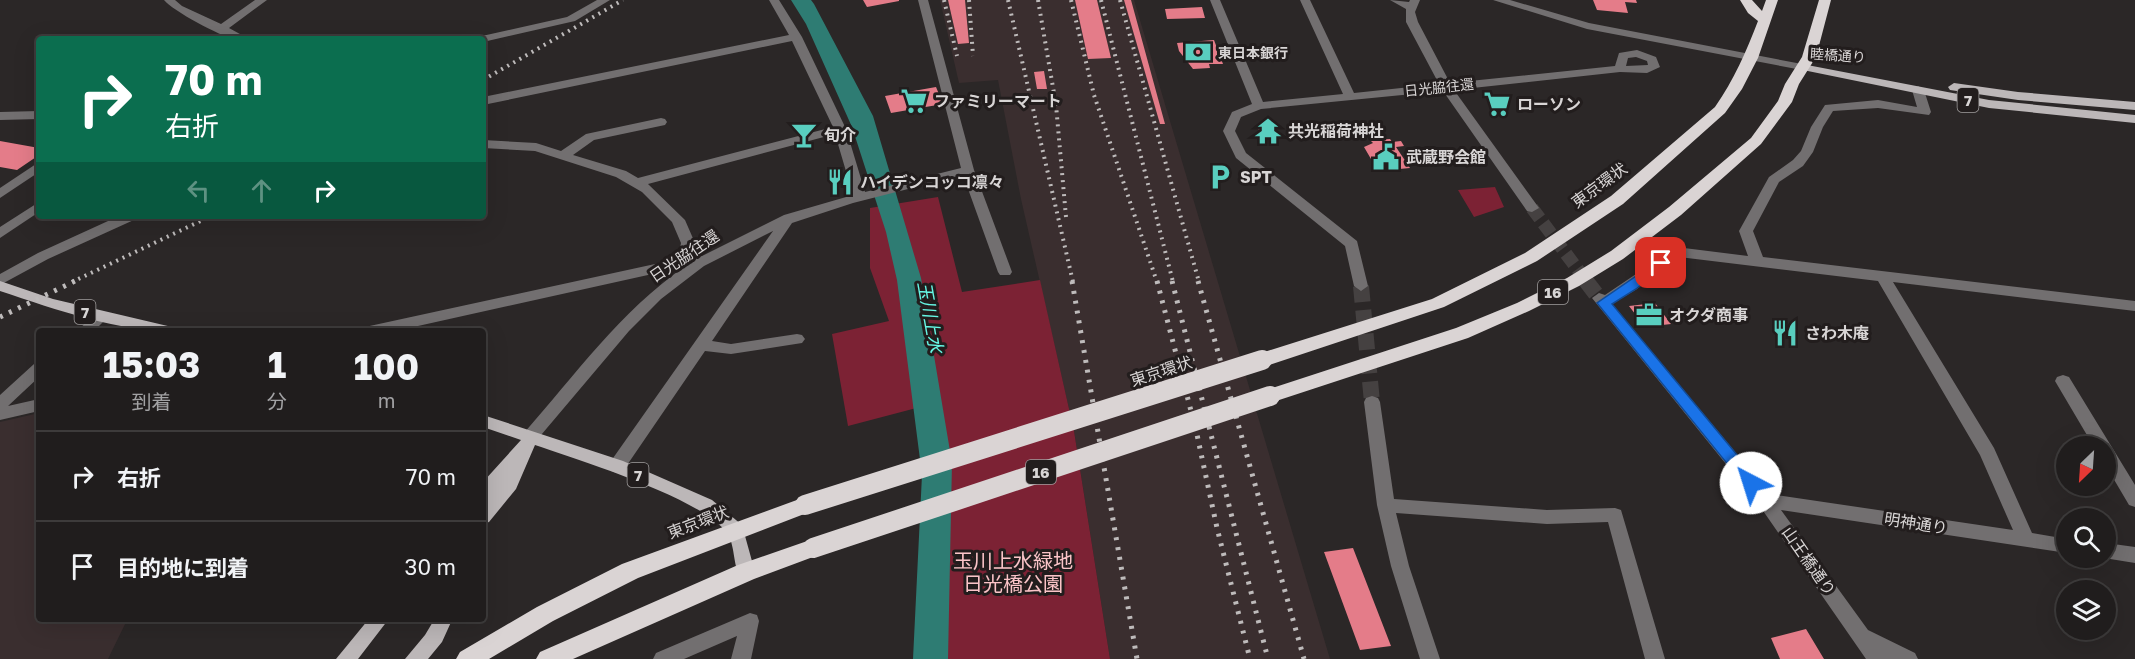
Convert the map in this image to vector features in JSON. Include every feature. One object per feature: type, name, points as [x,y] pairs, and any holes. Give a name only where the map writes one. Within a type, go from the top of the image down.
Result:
[{"type":"highway","points":[[1746,0],[1753,10],[1765,20]]},
{"type":"highway","name":"東京環状","points":[[468,659],[545,614],[630,571],[736,530],[1438,303],[1531,257],[1617,200],[1673,154],[1720,110],[1735,89],[1751,58],[1772,0]]},
{"type":"highway","name":"16","points":[[548,659],[746,572],[1462,333],[1523,307],[1573,282],[1617,255],[1675,211],[1756,141],[1785,102],[1809,57],[1825,0]]},
{"type":"main road","name":"睦橋通り","points":[[1802,67],[1989,104],[2135,119]]},
{"type":"main road","name":"睦橋通り","points":[[1802,67],[1861,70],[1997,93],[2135,106]]},
{"type":"main road","name":"7","points":[[0,286],[51,303],[154,328]]},
{"type":"main road","name":"7","points":[[486,422],[616,466],[706,505],[736,530]]},
{"type":"main road","points":[[486,490],[530,437]]},
{"type":"main road","points":[[486,513],[510,484],[530,437]]},
{"type":"main road","points":[[736,530],[746,572]]},
{"type":"main road","points":[[346,659],[376,622]]},
{"type":"main road","points":[[414,659],[424,651],[442,622]]},
{"type":"street","points":[[169,0],[178,8],[236,36]]},
{"type":"street","points":[[220,29],[262,0]]},
{"type":"street","points":[[486,38],[571,19],[605,0]]},
{"type":"street","points":[[774,0],[796,37],[840,129],[860,196]]},
{"type":"street","points":[[923,0],[968,170],[1005,272]]},
{"type":"street","points":[[1215,0],[1258,106],[1236,115],[1229,131],[1241,154],[1352,244],[1361,286]]},
{"type":"street","points":[[1305,0],[1350,96]]},
{"type":"street","points":[[1395,0],[1413,4],[1412,22],[1446,86],[1532,208]]},
{"type":"street","points":[[1498,0],[1587,26],[1802,67]]},
{"type":"street","points":[[486,100],[796,37]]},
{"type":"street","name":"日光脇往還","points":[[1258,106],[1620,69]]},
{"type":"street","points":[[1918,90],[1925,112],[1878,104],[1829,108],[1817,127],[1807,152],[1798,163],[1774,180],[1746,231],[1757,261],[2135,306]]},
{"type":"street","points":[[0,116],[36,115]]},
{"type":"street","points":[[564,155],[590,137],[661,122]]},
{"type":"street","points":[[636,183],[840,129]]},
{"type":"street","points":[[486,145],[536,147],[621,174],[647,189],[678,220],[688,243],[685,262]]},
{"type":"street","points":[[0,194],[36,168]]},
{"type":"street","name":"日光脇往還","points":[[530,437],[623,329],[663,288],[706,260],[744,238],[789,218],[860,196],[968,170]]},
{"type":"street","points":[[0,234],[36,208]]},
{"type":"street","points":[[616,466],[789,218]]},
{"type":"street","points":[[0,280],[43,256],[124,219]]},
{"type":"street","name":"山王橋通り","points":[[1757,261],[1676,252],[1632,286],[1601,301],[1765,500],[1877,659]]},
{"type":"street","points":[[383,328],[685,262],[706,260]]},
{"type":"street","points":[[1883,277],[1988,453],[2026,540]]},
{"type":"street","points":[[88,328],[102,316]]},
{"type":"street","points":[[702,345],[731,349],[797,339]]},
{"type":"street","points":[[0,404],[36,371]]},
{"type":"street","points":[[2063,381],[2096,436]]},
{"type":"street","points":[[1372,402],[1386,505],[1400,566],[1430,659]]},
{"type":"street","points":[[0,414],[36,406]]},
{"type":"street","points":[[2116,469],[2135,500]]},
{"type":"street","name":"明神通り","points":[[1765,500],[2056,544]]},
{"type":"street","points":[[1386,505],[1547,517],[1615,515],[1654,659]]},
{"type":"street","points":[[2116,552],[2135,555]]},
{"type":"street","points":[[663,659],[750,621],[741,659]]},
{"type":"street","points":[[1863,637],[1908,659]]},
{"type":"shaded area","points":[[940,0],[1134,0],[1330,659],[1110,659],[1074,431],[1021,199],[998,80],[959,83]]},
{"type":"shaded area","points":[[36,414],[36,622],[126,622],[108,659],[0,659],[0,422]]},
{"type":"green space","points":[[1495,187],[1504,207],[1474,217],[1458,190]]},
{"type":"green space","name":"玉川上水緑地 日光橋公園","points":[[938,197],[962,292],[1040,280],[1074,431],[1110,659],[935,659],[924,406],[848,426],[832,334],[889,321],[870,268],[870,208]]},
{"type":"water","points":[[791,0],[811,0],[814,4],[873,116],[921,278],[952,463],[948,659],[913,659],[922,475],[897,280],[886,232],[852,127],[806,24]]},
{"type":"building","points":[[863,0],[899,0],[899,1],[867,7]]},
{"type":"building","points":[[948,0],[965,0],[969,43],[958,44]]},
{"type":"building","points":[[1075,0],[1097,0],[1111,58],[1088,59]]},
{"type":"building","points":[[1124,0],[1131,0],[1165,124],[1160,124]]},
{"type":"building","points":[[1593,0],[1636,0],[1637,3],[1625,2],[1628,13],[1597,10]]},
{"type":"building","points":[[1202,7],[1205,18],[1167,19],[1165,9]]},
{"type":"building","points":[[1214,40],[1223,64],[1209,64],[1210,68],[1193,69],[1179,51],[1177,43]]},
{"type":"building","points":[[1044,71],[1047,89],[1037,89],[1034,72]]},
{"type":"building","points":[[936,87],[943,104],[891,113],[885,96]]},
{"type":"building","name":"共光稲荷神社","points":[[1266,125],[1278,133],[1270,137],[1258,129]]},
{"type":"building","name":"武蔵野会館","points":[[1390,139],[1392,142],[1401,141],[1404,146],[1396,147],[1410,168],[1378,171],[1364,147],[1373,143],[1371,141],[1373,140]]},
{"type":"building","points":[[0,141],[36,147],[36,157],[17,170],[0,167]]},
{"type":"building","points":[[1655,303],[1671,324],[1645,327],[1629,306]]},
{"type":"building","points":[[1353,548],[1391,646],[1360,650],[1324,552]]},
{"type":"building","points":[[1806,629],[1824,659],[1780,659],[1771,638]]},
{"type":"tunnel","points":[[1532,208],[1587,282]]},
{"type":"tunnel","points":[[1586,281],[1599,298]]},
{"type":"tunnel","points":[[1361,286],[1372,402]]},
{"type":"railway","points":[[486,78],[623,0]]},
{"type":"railway","points":[[944,0],[957,56]]},
{"type":"railway","points":[[969,0],[973,56]]},
{"type":"railway","points":[[1008,0],[1073,282]]},
{"type":"railway","points":[[1038,0],[1056,105],[1066,217]]},
{"type":"railway","points":[[1071,0],[1094,95],[1157,282]]},
{"type":"railway","points":[[1101,0],[1173,282]]},
{"type":"railway","points":[[1120,0],[1199,282]]},
{"type":"railway","points":[[72,282],[205,219]]},
{"type":"railway","points":[[0,317],[75,281]]},
{"type":"railway","points":[[1072,281],[1137,659]]},
{"type":"railway","points":[[1157,281],[1196,430],[1217,528],[1250,659]]},
{"type":"railway","points":[[1172,281],[1268,659]]},
{"type":"railway","points":[[1198,281],[1304,659]]},
{"type":"place","name":"東日本銀行","points":[[1198,52]]},
{"type":"place","name":"ファミリーマート","points":[[914,101]]},
{"type":"place","name":"ローソン","points":[[1497,104]]},
{"type":"place","name":"共光稲荷神社","points":[[1268,131]]},
{"type":"place","name":"旬介","points":[[804,135]]},
{"type":"place","name":"武蔵野会館","points":[[1386,157]]},
{"type":"place","name":"SPT","points":[[1220,177]]},
{"type":"place","name":"ハイデンコッコ凛々","points":[[840,182]]},
{"type":"place","name":"オクダ商事","points":[[1649,315]]},
{"type":"place","name":"さわ木庵","points":[[1785,333]]},
{"type":"route","points":[[1661,263],[1632,286],[1604,303],[1751,483]]},
{"type":"water label","name":"玉川上水","points":[[931,317]]}]
